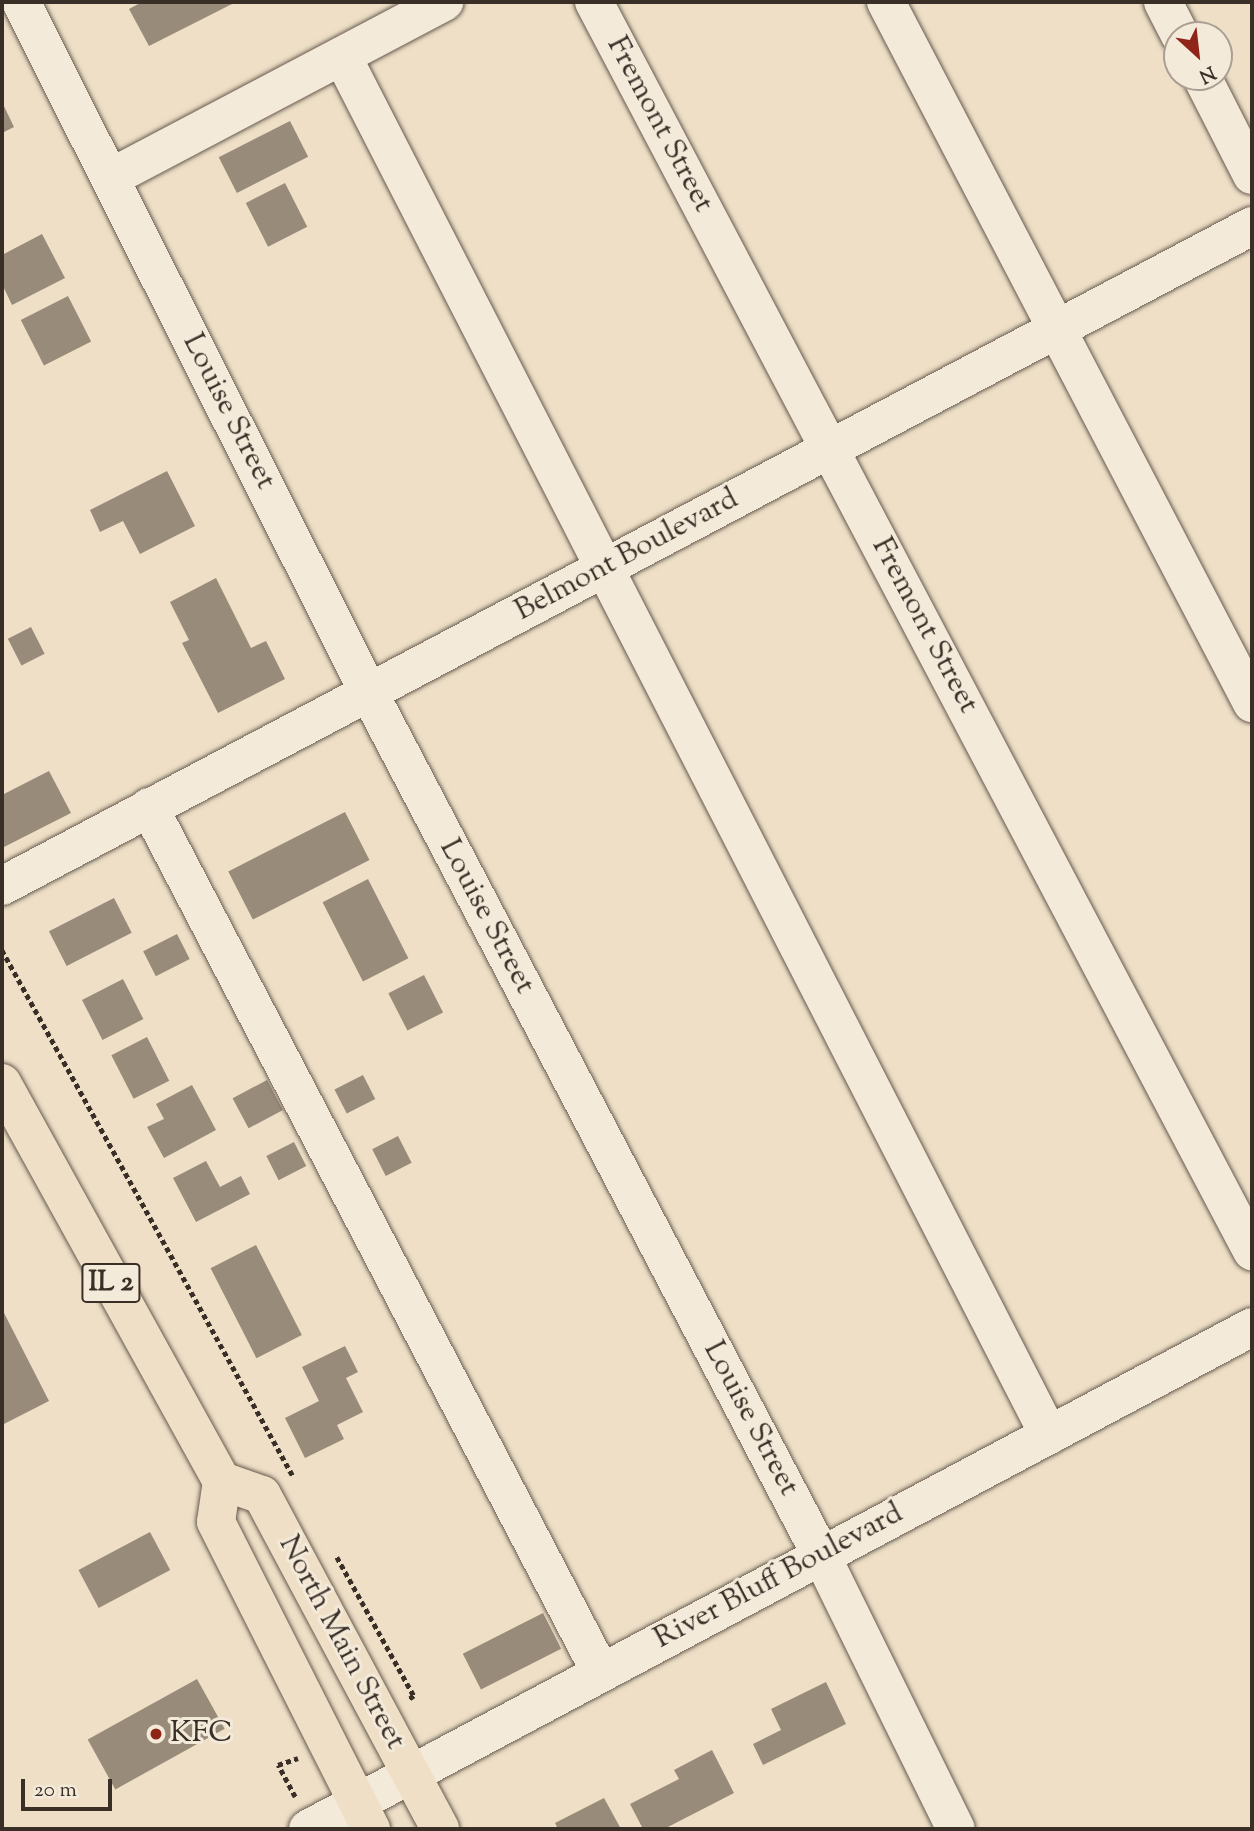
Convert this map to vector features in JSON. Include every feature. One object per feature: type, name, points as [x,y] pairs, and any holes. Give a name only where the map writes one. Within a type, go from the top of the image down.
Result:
[{"type":"main road","name":"IL 2","points":[[2,1083],[222,1481]]},
{"type":"main road","name":"North Main Street","points":[[364,1815],[216,1522],[222,1481],[262,1495],[440,1829]]},
{"type":"street","name":"Louise Street","points":[[21,2],[368,691],[821,1555],[957,1829]]},
{"type":"street","points":[[110,178],[444,2]]},
{"type":"street","name":"Fremont Street","points":[[594,2],[1252,1251]]},
{"type":"street","points":[[886,2],[1252,703]]},
{"type":"street","points":[[1163,2],[1173,21]]},
{"type":"street","points":[[342,56],[1049,1435]]},
{"type":"street","points":[[1209,91],[1252,175]]},
{"type":"street","name":"Belmont Boulevard","points":[[2,886],[1252,226]]},
{"type":"street","points":[[149,807],[600,1671]]},
{"type":"street","name":"River Bluff Boulevard","points":[[308,1829],[364,1815],[410,1772],[1252,1327]]},
{"type":"path","points":[[2,950],[297,1484]]},
{"type":"path","points":[[330,1544],[414,1696],[402,1704]]},
{"type":"building","points":[[142,2],[236,2],[149,46],[129,9]]},
{"type":"building","points":[[2,102],[14,127],[2,133]]},
{"type":"building","points":[[290,121],[308,157],[237,193],[219,157]]},
{"type":"building","points":[[285,183],[307,227],[268,247],[246,203]]},
{"type":"building","points":[[42,234],[65,278],[12,305],[2,284],[2,255]]},
{"type":"building","points":[[68,296],[91,341],[44,366],[21,320]]},
{"type":"building","points":[[167,471],[195,526],[140,554],[123,521],[100,532],[90,510]]},
{"type":"building","points":[[216,578],[251,648],[266,641],[285,679],[218,713],[182,643],[189,640],[170,602]]},
{"type":"building","points":[[31,627],[45,654],[21,666],[8,639]]},
{"type":"building","points":[[49,771],[71,813],[2,848],[2,795]]},
{"type":"building","points":[[345,812],[370,860],[253,920],[228,871]]},
{"type":"building","points":[[368,879],[408,958],[363,981],[323,902]]},
{"type":"building","points":[[114,898],[132,933],[67,966],[49,931]]},
{"type":"building","points":[[177,934],[190,959],[156,976],[143,951]]},
{"type":"building","points":[[424,975],[443,1012],[407,1031],[388,993]]},
{"type":"building","points":[[123,979],[143,1019],[102,1040],[82,1000]]},
{"type":"building","points":[[147,1037],[169,1081],[134,1099],[111,1055]]},
{"type":"building","points":[[363,1075],[375,1099],[347,1114],[334,1090]]},
{"type":"building","points":[[267,1080],[283,1110],[249,1128],[233,1098]]},
{"type":"building","points":[[192,1085],[216,1130],[164,1158],[147,1127],[164,1119],[156,1104]]},
{"type":"building","points":[[398,1136],[412,1163],[386,1176],[372,1149]]},
{"type":"building","points":[[294,1142],[306,1166],[279,1180],[266,1156]]},
{"type":"building","points":[[206,1161],[220,1187],[241,1176],[250,1194],[196,1222],[173,1178]]},
{"type":"building","points":[[256,1245],[302,1335],[256,1358],[211,1268]]},
{"type":"building","points":[[2,1309],[49,1401],[2,1425]]},
{"type":"building","points":[[345,1346],[358,1372],[346,1378],[363,1412],[337,1425],[344,1439],[305,1458],[285,1418],[319,1401],[302,1367]]},
{"type":"building","points":[[150,1532],[170,1570],[99,1608],[78,1570]]},
{"type":"building","points":[[543,1613],[561,1649],[481,1689],[463,1654]]},
{"type":"building","name":"KFC","points":[[197,1679],[225,1729],[115,1789],[88,1740]]},
{"type":"building","points":[[826,1682],[846,1724],[763,1765],[753,1744],[781,1730],[771,1709]]},
{"type":"building","points":[[712,1750],[734,1793],[664,1829],[643,1829],[630,1804],[679,1779],[674,1770]]},
{"type":"building","points":[[604,1798],[621,1829],[558,1829],[555,1823]]},
{"type":"place","name":"KFC","points":[[156,1734]]}]
